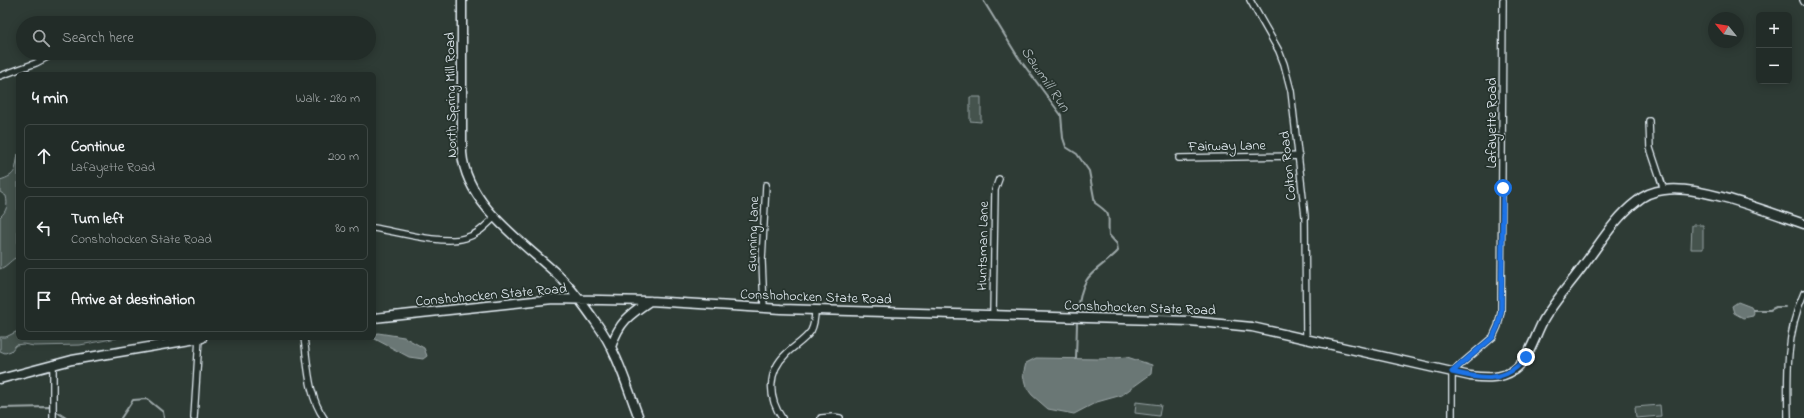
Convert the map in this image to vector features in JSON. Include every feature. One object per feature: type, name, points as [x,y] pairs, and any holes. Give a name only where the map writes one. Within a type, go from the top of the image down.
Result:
[{"type":"main road","name":"North Spring Mill Road","points":[[462,0],[463,161],[467,177],[475,193],[495,217],[560,278],[598,325],[611,347],[639,418]]},
{"type":"main road","name":"Conshohocken State Road","points":[[376,318],[553,299],[650,301],[815,310],[1218,323],[1252,327],[1452,372],[1478,377],[1493,377],[1505,374],[1519,365],[1528,352],[1547,315],[1620,218],[1638,200],[1651,193],[1664,190],[1681,189],[1699,192],[1804,224]]},
{"type":"main road","points":[[611,347],[623,321],[650,301]]},
{"type":"main road","points":[[0,379],[53,364],[189,340]]},
{"type":"street","name":"Colton Road","points":[[1250,0],[1284,64],[1291,91],[1305,216],[1306,339]]},
{"type":"street","name":"Lafayette Road","points":[[1452,372],[1493,337],[1498,326],[1501,312],[1502,0]]},
{"type":"street","points":[[0,76],[42,60]]},
{"type":"street","points":[[1648,121],[1650,148],[1664,190]]},
{"type":"street","name":"Fairway Lane","points":[[1179,158],[1299,156]]},
{"type":"street","name":"Huntsman Lane","points":[[993,315],[995,190],[999,179]]},
{"type":"street","name":"Gunning Lane","points":[[764,308],[762,261],[766,185]]},
{"type":"street","points":[[376,228],[439,239],[457,240],[464,239],[476,233],[495,217]]},
{"type":"street","points":[[1788,418],[1787,379],[1790,340],[1796,314],[1804,293]]},
{"type":"street","points":[[782,418],[773,400],[771,388],[773,376],[777,364],[784,355],[803,340],[810,331],[814,324],[815,310]]},
{"type":"street","points":[[194,418],[200,340]]},
{"type":"street","points":[[304,340],[313,393],[324,418]]},
{"type":"street","points":[[53,364],[53,418]]},
{"type":"street","points":[[1452,372],[1452,418]]},
{"type":"street","points":[[821,418],[840,418]]},
{"type":"shaded area","points":[[970,97],[981,97],[981,122],[970,121]]},
{"type":"shaded area","points":[[16,164],[16,258],[0,269],[0,217],[6,210],[7,202],[6,196],[0,192],[0,180],[10,176],[14,171]]},
{"type":"shaded area","points":[[1692,225],[1703,225],[1703,249],[1691,249]]},
{"type":"shaded area","points":[[1738,302],[1751,307],[1754,312],[1753,316],[1743,318],[1734,313],[1732,306]]},
{"type":"shaded area","points":[[16,332],[16,340],[106,340],[80,345],[34,346],[23,344],[16,345],[11,351],[5,353],[0,351],[0,337],[6,337]]},
{"type":"shaded area","points":[[378,333],[404,337],[424,348],[427,356],[423,359],[409,357],[376,340],[376,334]]},
{"type":"shaded area","points":[[1127,357],[1152,365],[1151,374],[1122,395],[1097,402],[1074,414],[1048,409],[1032,395],[1026,387],[1023,375],[1026,363],[1036,358],[1100,359]]},
{"type":"shaded area","points":[[1136,402],[1161,405],[1159,416],[1135,413]]},
{"type":"shaded area","points":[[1660,405],[1661,416],[1636,418],[1635,407]]},
{"type":"waterway","name":"Sawmill Run","points":[[983,0],[1018,57],[1061,115],[1063,138],[1066,147],[1077,154],[1089,171],[1095,203],[1107,214],[1109,220],[1109,235],[1117,244],[1118,251],[1092,273],[1084,284],[1078,311]]},
{"type":"waterway","points":[[1753,310],[1770,310],[1776,307],[1785,307]]},
{"type":"waterway","name":"Sawmill Run","points":[[1076,359],[1077,324]]},
{"type":"waterway","points":[[121,418],[133,400],[147,399],[163,412],[164,418]]},
{"type":"waterway","points":[[0,408],[49,407],[66,418]]},
{"type":"route","points":[[1503,188],[1500,319],[1493,337],[1452,372],[1485,378],[1499,376],[1510,372],[1526,357]]}]
